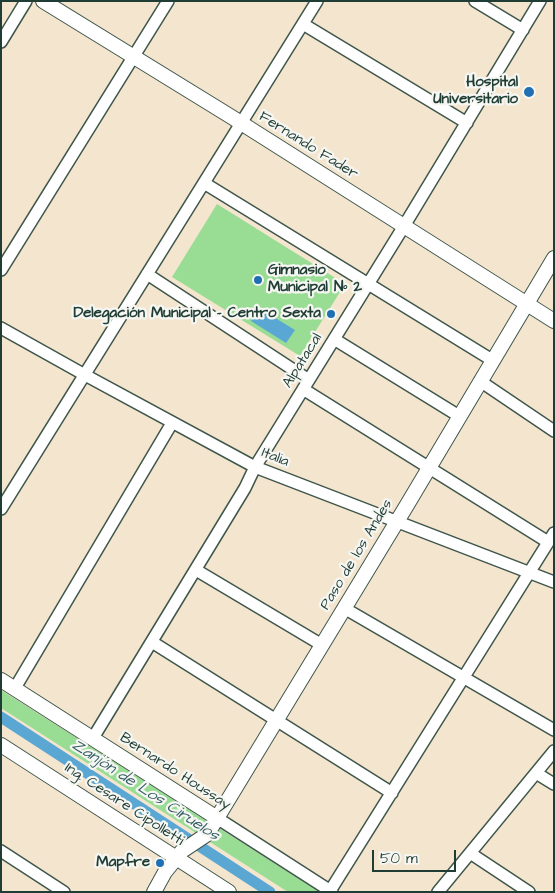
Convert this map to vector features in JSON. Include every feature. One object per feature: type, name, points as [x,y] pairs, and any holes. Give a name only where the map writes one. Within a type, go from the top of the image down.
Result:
[{"type":"street","points":[[1,42],[26,1]]},
{"type":"street","name":"Fernando Fader","points":[[43,1],[134,56],[554,320]]},
{"type":"street","points":[[1,270],[168,1]]},
{"type":"street","points":[[1,508],[317,1]]},
{"type":"street","points":[[475,1],[523,30]]},
{"type":"street","name":"Alpatacal","points":[[93,738],[196,570],[245,488],[255,467],[540,1]]},
{"type":"street","points":[[303,24],[467,123]]},
{"type":"street","points":[[204,183],[492,360]]},
{"type":"street","name":"Paso de los Andes","points":[[179,855],[206,835],[217,818],[554,258]]},
{"type":"street","points":[[148,274],[429,468],[551,538],[331,891]]},
{"type":"street","name":"Italia","points":[[1,328],[255,467],[554,582]]},
{"type":"street","points":[[334,339],[459,416]]},
{"type":"street","points":[[480,381],[554,431]]},
{"type":"street","points":[[15,688],[172,423]]},
{"type":"street","points":[[196,570],[322,645]]},
{"type":"street","points":[[344,608],[554,730]]},
{"type":"street","points":[[152,642],[392,793]]},
{"type":"street","name":"Bernardo Houssay","points":[[1,680],[331,891]]},
{"type":"street","name":"Ing. Cesare Cipolletti","points":[[1,745],[179,855],[229,892]]},
{"type":"street","points":[[438,892],[554,751]]},
{"type":"street","points":[[536,773],[554,784]]},
{"type":"street","points":[[1,851],[64,892]]},
{"type":"street","points":[[470,853],[529,892]]},
{"type":"street","points":[[154,892],[179,855]]},
{"type":"green space","name":"Gimnasio Municipal Nº 2","points":[[217,204],[345,284],[300,356],[172,277]]},
{"type":"green space","points":[[1,690],[320,892],[288,892],[1,708]]},
{"type":"water","points":[[259,308],[295,330],[286,343],[251,321]]},
{"type":"waterway","name":"Zanjón de Los Ciruelos","points":[[1,717],[270,892]]},
{"type":"place","name":"Hospital Universitario","points":[[529,92]]},
{"type":"place","name":"Gimnasio Municipal Nº 2","points":[[258,280]]},
{"type":"place","name":"Delegación Municipal - Centro Sexta","points":[[331,314]]},
{"type":"place","name":"Mapfre","points":[[160,863]]}]
